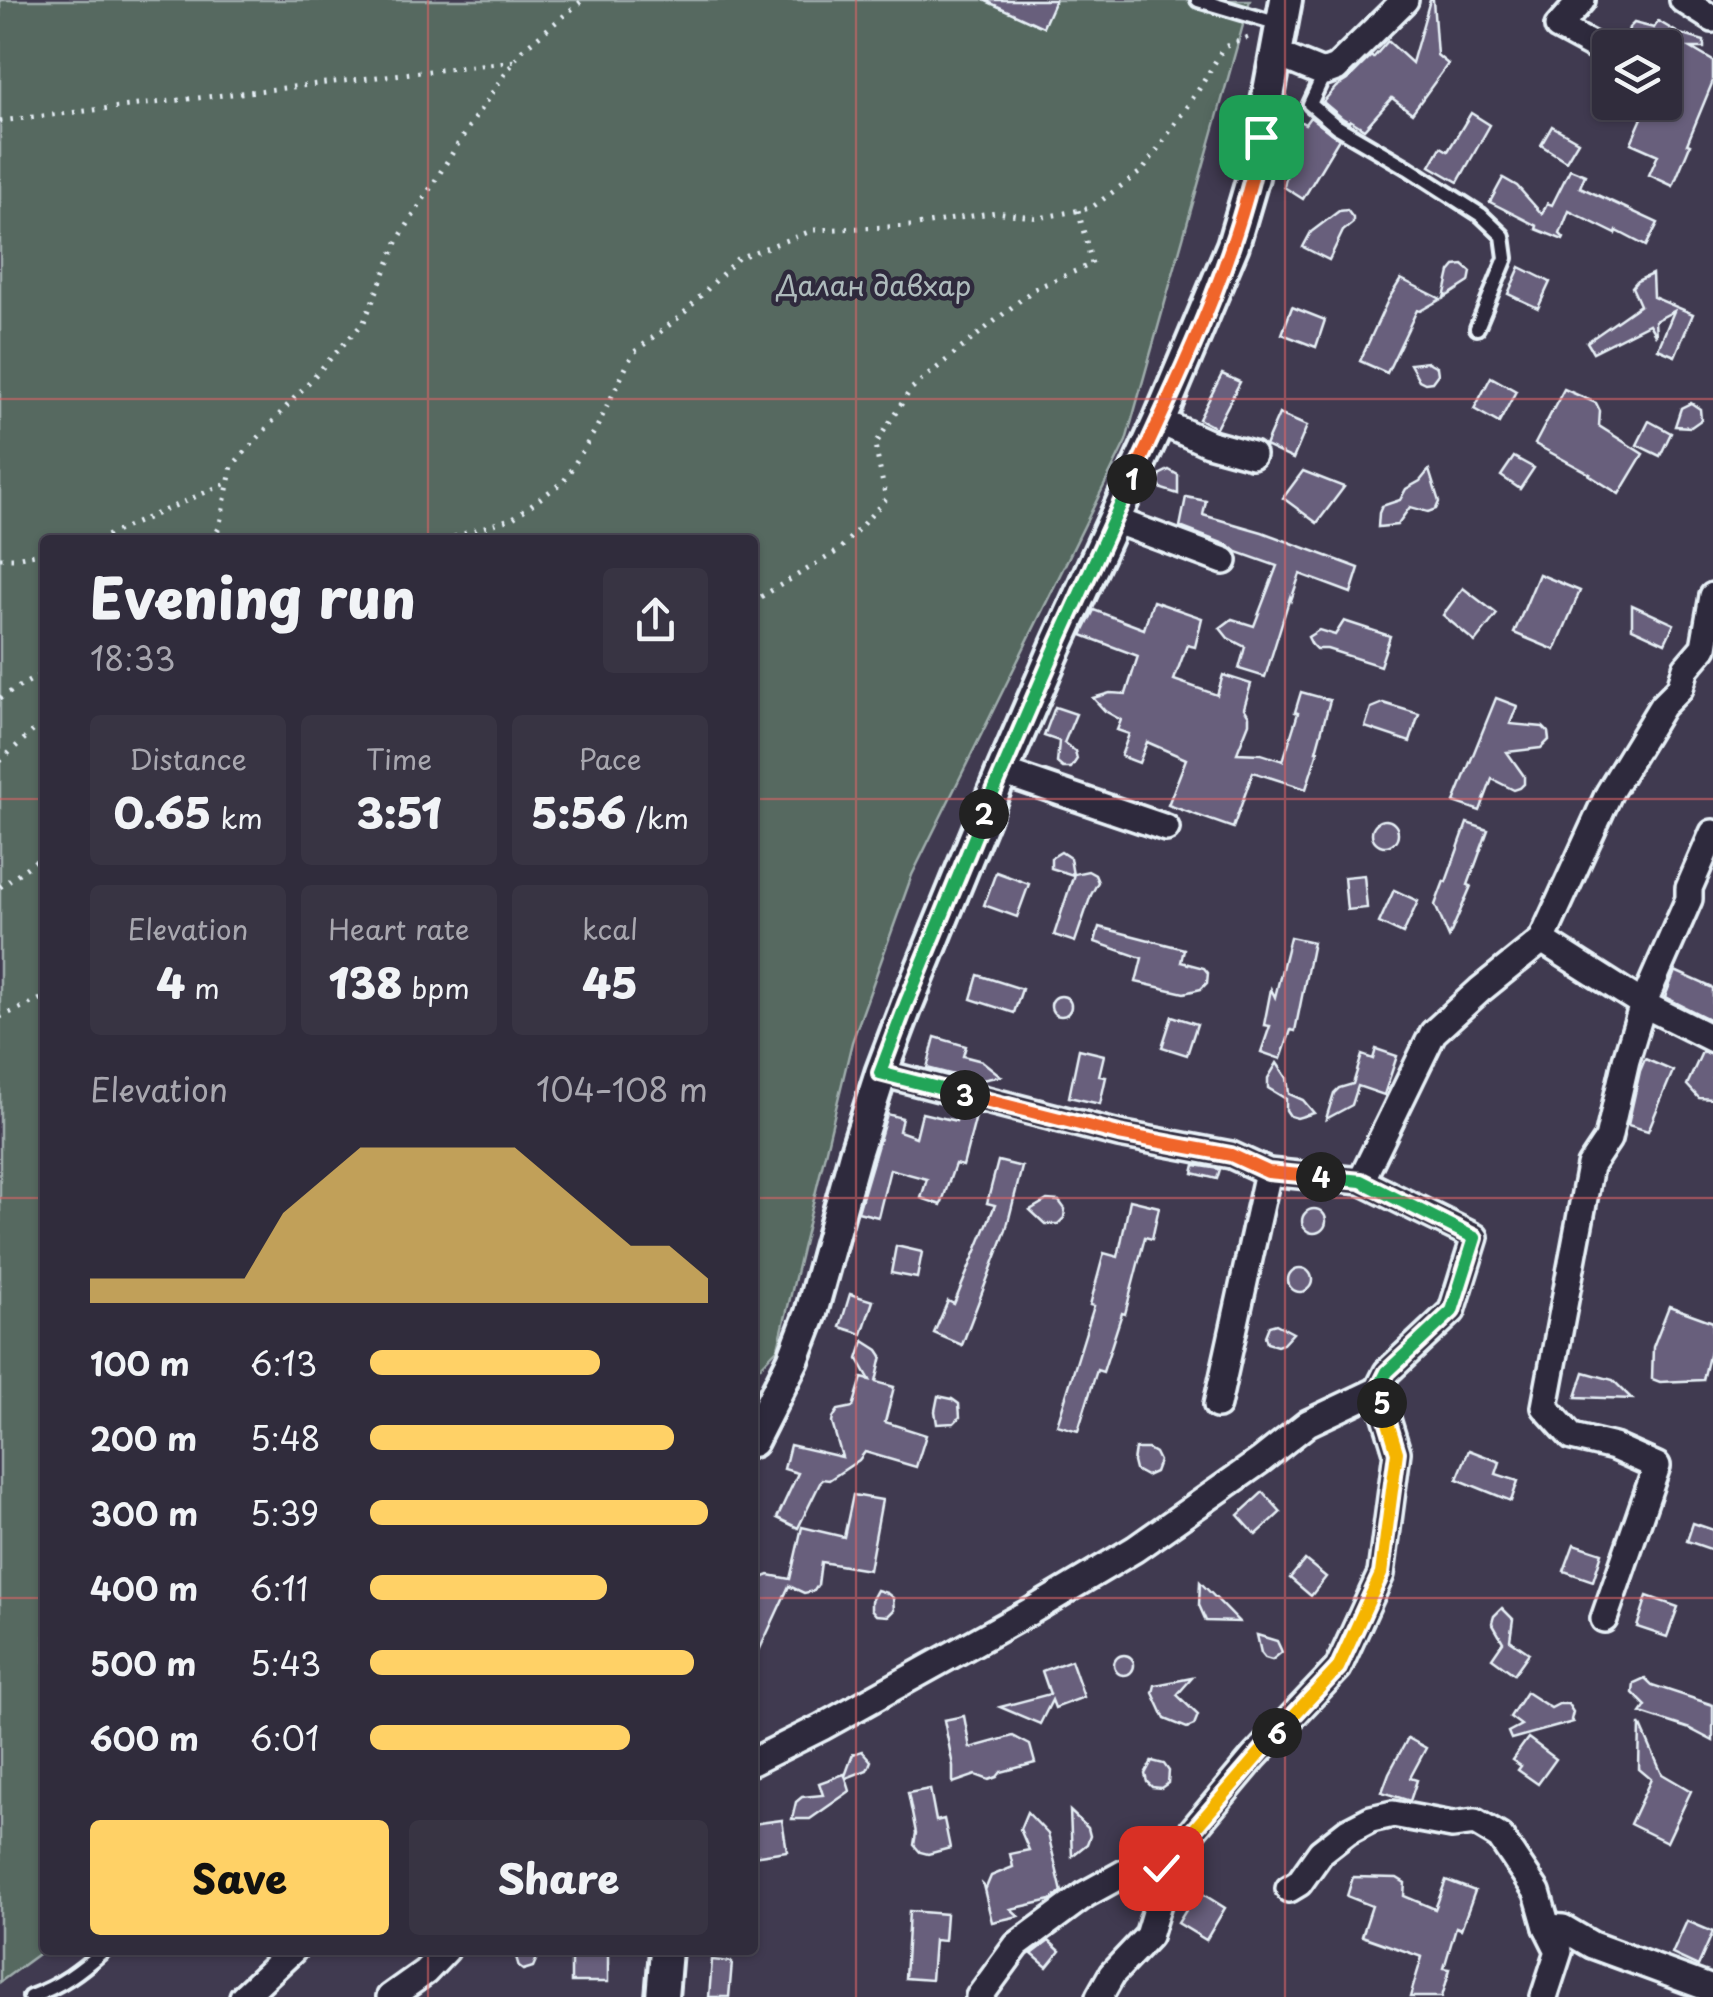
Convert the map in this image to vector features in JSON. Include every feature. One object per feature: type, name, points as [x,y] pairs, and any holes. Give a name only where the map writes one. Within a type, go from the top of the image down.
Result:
[{"type":"street","points":[[1282,26],[1325,72],[1336,68],[1406,0]]},
{"type":"street","points":[[1582,0],[1558,26],[1592,44]]},
{"type":"street","points":[[1683,0],[1713,19]]},
{"type":"street","points":[[758,1430],[811,1313],[880,1073],[913,988],[1002,772],[1159,421],[1240,226],[1282,26]]},
{"type":"street","points":[[1159,421],[1252,456]]},
{"type":"street","points":[[1114,520],[1224,560]]},
{"type":"street","points":[[1361,1181],[1433,1034],[1542,940],[1609,793],[1662,706],[1680,688],[1686,668],[1704,647],[1713,596]]},
{"type":"street","points":[[1002,772],[1166,828]]},
{"type":"street","points":[[1604,1619],[1657,1466],[1614,1447],[1572,1438],[1544,1407],[1590,1166],[1608,1139],[1643,1004],[1713,833]]},
{"type":"street","points":[[1542,940],[1643,1004],[1713,1039]]},
{"type":"street","points":[[758,1759],[1031,1611],[1136,1549],[1308,1423],[1378,1390],[1387,1372],[1452,1311],[1475,1238],[1361,1181],[1268,1172],[1231,1155],[1119,1134],[880,1073]]},
{"type":"street","points":[[1217,1405],[1268,1172]]},
{"type":"street","points":[[1099,1997],[1112,1974],[1148,1936],[1159,1900],[1161,1868],[1254,1757],[1338,1668],[1346,1652],[1381,1574],[1397,1452],[1378,1390]]},
{"type":"street","points":[[1289,1889],[1300,1883],[1322,1852],[1371,1819],[1393,1814],[1452,1825],[1475,1822],[1500,1837],[1537,1892],[1546,1928],[1559,1951],[1544,1997]]},
{"type":"street","points":[[979,1997],[1017,1944],[1086,1894],[1128,1872],[1161,1868]]},
{"type":"street","points":[[1546,1928],[1563,1928],[1592,1945],[1712,1988],[1708,1997]]},
{"type":"street","points":[[243,1997],[288,1955]]},
{"type":"street","points":[[390,1997],[441,1955]]},
{"type":"street","points":[[662,1997],[666,1955]]},
{"type":"lane","points":[[1198,0],[1282,26]]},
{"type":"lane","points":[[1325,72],[1310,104],[1336,126],[1482,215],[1503,236],[1506,258],[1477,328]]},
{"type":"lane","points":[[30,1997],[75,1976],[98,1955]]},
{"type":"path","points":[[215,535],[232,466],[364,322],[398,240],[473,120],[522,50],[583,0]]},
{"type":"path","points":[[460,535],[513,518],[564,481],[596,429],[633,353],[682,314],[738,258],[814,230],[910,226],[996,212],[1039,218],[1091,208],[1143,170],[1199,90],[1224,46],[1282,26]]},
{"type":"path","points":[[0,121],[515,60]]},
{"type":"path","points":[[758,598],[838,550],[886,500],[875,445],[911,389],[1034,289],[1092,264],[1078,210]]},
{"type":"path","points":[[108,535],[229,482]]},
{"type":"path","points":[[0,558],[40,553]]},
{"type":"path","points":[[0,698],[40,675]]},
{"type":"path","points":[[0,761],[40,725]]},
{"type":"path","points":[[0,886],[40,858]]},
{"type":"path","points":[[0,1017],[40,999]]},
{"type":"green space","name":"Далан давхар","points":[[0,0],[1250,0],[1126,441],[912,875],[852,1042],[778,1348],[758,1369],[758,535],[40,535],[40,1953],[0,1982]]},
{"type":"building","points":[[984,0],[1055,0],[1043,27]]},
{"type":"building","points":[[1430,0],[1437,55],[1448,64],[1412,113],[1392,98],[1364,129],[1323,102],[1388,41],[1412,63]]},
{"type":"building","points":[[1658,21],[1673,30],[1628,30],[1634,23],[1654,28]]},
{"type":"building","points":[[1682,35],[1704,41],[1704,48],[1691,48],[1713,61],[1713,81],[1673,186],[1649,175],[1658,155],[1631,143],[1641,120],[1682,120]]},
{"type":"building","points":[[1471,113],[1490,125],[1458,182],[1430,166],[1441,147],[1448,151]]},
{"type":"building","points":[[1310,117],[1339,139],[1303,199],[1284,187],[1298,120],[1305,124]]},
{"type":"building","points":[[1552,126],[1578,141],[1566,161],[1541,145]]},
{"type":"building","points":[[1570,169],[1585,175],[1580,187],[1658,223],[1646,246],[1569,211],[1560,234],[1563,240],[1490,202],[1503,178],[1517,186],[1542,214],[1547,203],[1552,205]]},
{"type":"building","points":[[1347,210],[1353,223],[1343,231],[1329,260],[1303,247],[1311,232],[1339,211]]},
{"type":"building","points":[[1463,265],[1471,272],[1469,282],[1444,298],[1450,272]]},
{"type":"building","points":[[1520,267],[1550,282],[1538,308],[1508,294]]},
{"type":"building","points":[[1652,274],[1653,297],[1693,314],[1675,356],[1658,349],[1674,311],[1655,321],[1656,336],[1649,324],[1593,352],[1587,342],[1640,305],[1632,287]]},
{"type":"building","points":[[1401,279],[1441,299],[1417,310],[1387,373],[1360,361]]},
{"type":"building","points":[[1292,307],[1325,320],[1316,347],[1282,334]]},
{"type":"building","points":[[1428,362],[1437,367],[1438,374],[1432,382],[1425,383],[1410,364]]},
{"type":"building","points":[[1222,374],[1240,382],[1216,428],[1199,419]]},
{"type":"building","points":[[1491,377],[1516,391],[1499,423],[1474,409]]},
{"type":"building","points":[[1564,389],[1596,403],[1599,426],[1643,454],[1619,494],[1535,444]]},
{"type":"building","points":[[1691,403],[1700,409],[1701,420],[1691,427],[1675,426],[1681,408]]},
{"type":"building","points":[[1279,414],[1307,426],[1293,459],[1265,446]]},
{"type":"building","points":[[1649,421],[1671,433],[1660,456],[1637,445]]},
{"type":"building","points":[[1514,457],[1534,468],[1520,489],[1501,476]]},
{"type":"building","points":[[1169,470],[1178,475],[1178,494],[1162,489],[1158,482],[1161,474]]},
{"type":"building","points":[[1429,470],[1439,502],[1436,509],[1428,512],[1410,507],[1397,525],[1378,527],[1382,506],[1400,500],[1406,489]]},
{"type":"building","points":[[1303,471],[1344,487],[1317,523],[1283,498]]},
{"type":"building","points":[[1186,497],[1206,501],[1203,515],[1359,568],[1351,593],[1300,574],[1265,677],[1239,669],[1245,647],[1228,638],[1220,628],[1232,619],[1254,626],[1277,566],[1180,527]]},
{"type":"building","points":[[1539,574],[1580,591],[1555,650],[1514,633]]},
{"type":"building","points":[[1463,588],[1497,614],[1475,642],[1443,615]]},
{"type":"building","points":[[1153,601],[1202,618],[1195,647],[1187,645],[1174,680],[1217,695],[1223,675],[1251,684],[1244,708],[1249,723],[1237,753],[1261,754],[1283,761],[1301,692],[1330,700],[1306,789],[1253,772],[1233,828],[1168,805],[1186,759],[1147,742],[1139,763],[1121,756],[1129,734],[1117,730],[1121,720],[1093,698],[1126,694],[1138,656],[1082,635],[1094,610],[1144,629]]},
{"type":"building","points":[[1632,605],[1674,624],[1665,643],[1632,628]]},
{"type":"building","points":[[1344,621],[1390,636],[1380,666],[1312,645],[1308,637],[1319,630],[1335,635]]},
{"type":"building","points":[[1496,698],[1517,706],[1510,724],[1543,727],[1549,740],[1541,748],[1507,752],[1524,776],[1524,784],[1514,790],[1492,779],[1480,811],[1454,802]]},
{"type":"building","points":[[1383,703],[1419,714],[1410,742],[1365,727],[1371,708]]},
{"type":"building","points":[[1055,707],[1076,714],[1064,743],[1075,751],[1077,759],[1071,768],[1057,763],[1059,741],[1044,736]]},
{"type":"building","points":[[1385,820],[1394,824],[1398,833],[1394,842],[1385,846],[1376,842],[1372,833],[1376,824]]},
{"type":"building","points":[[1467,823],[1488,830],[1468,885],[1471,886],[1449,937],[1435,905]]},
{"type":"building","points":[[1061,852],[1070,858],[1073,875],[1051,868],[1051,858]]},
{"type":"building","points":[[1088,871],[1098,882],[1075,942],[1054,935],[1074,874]]},
{"type":"building","points":[[996,872],[1029,884],[1017,917],[984,905]]},
{"type":"building","points":[[1364,875],[1367,908],[1347,910],[1344,877]]},
{"type":"building","points":[[1394,890],[1418,901],[1403,934],[1379,923]]},
{"type":"building","points":[[1099,927],[1184,949],[1181,962],[1204,968],[1207,983],[1201,989],[1184,993],[1136,982],[1142,958],[1095,942]]},
{"type":"building","points":[[1290,937],[1313,942],[1295,1031],[1291,1030],[1281,1059],[1261,1052],[1270,1026],[1264,1025],[1271,989],[1275,997]]},
{"type":"building","points":[[1675,971],[1713,988],[1713,1021],[1665,997]]},
{"type":"building","points":[[978,975],[1022,989],[1014,1013],[971,999]]},
{"type":"building","points":[[1061,996],[1071,1006],[1061,1016],[1051,1006]]},
{"type":"building","points":[[1172,1016],[1197,1024],[1187,1055],[1162,1047]]},
{"type":"building","points":[[935,1037],[966,1046],[963,1056],[982,1061],[1001,1076],[977,1081],[927,1068]]},
{"type":"building","points":[[1079,1049],[1104,1055],[1099,1076],[1106,1077],[1100,1104],[1069,1097]]},
{"type":"building","points":[[1376,1049],[1397,1056],[1384,1095],[1358,1086],[1352,1105],[1326,1119],[1334,1093],[1353,1084],[1362,1055],[1373,1059]]},
{"type":"building","points":[[1702,1052],[1713,1055],[1713,1099],[1699,1098],[1687,1085]]},
{"type":"building","points":[[1645,1059],[1673,1071],[1648,1131],[1628,1125]]},
{"type":"building","points":[[1277,1063],[1287,1078],[1289,1094],[1303,1100],[1314,1113],[1290,1116],[1286,1099],[1268,1088],[1268,1078]]},
{"type":"building","points":[[959,1111],[976,1116],[963,1166],[955,1164],[941,1205],[921,1198],[927,1179],[890,1169],[878,1217],[858,1212],[887,1114],[902,1118],[899,1131],[916,1137],[922,1113],[956,1121]]},
{"type":"building","points":[[998,1161],[1022,1167],[1006,1230],[962,1345],[934,1333],[948,1301],[954,1304],[995,1205],[987,1203]]},
{"type":"building","points":[[1195,1165],[1220,1169],[1217,1179],[1193,1173]]},
{"type":"building","points":[[1047,1200],[1059,1201],[1065,1209],[1058,1224],[1045,1224],[1030,1210]]},
{"type":"building","points":[[1130,1200],[1159,1207],[1152,1239],[1145,1237],[1125,1314],[1122,1313],[1103,1372],[1097,1370],[1078,1431],[1057,1425],[1094,1306],[1090,1305],[1104,1253],[1118,1257]]},
{"type":"building","points":[[1314,1209],[1323,1212],[1323,1230],[1314,1233],[1305,1230],[1302,1221],[1305,1212]]},
{"type":"building","points":[[896,1246],[922,1252],[917,1278],[891,1273]]},
{"type":"building","points":[[1300,1268],[1312,1280],[1300,1292],[1288,1280]]},
{"type":"building","points":[[850,1294],[873,1301],[862,1334],[840,1327]]},
{"type":"building","points":[[1669,1306],[1713,1322],[1703,1380],[1652,1379],[1653,1347]]},
{"type":"building","points":[[1276,1324],[1293,1333],[1277,1346],[1267,1343],[1265,1336],[1269,1326]]},
{"type":"building","points":[[864,1341],[882,1356],[876,1382],[894,1387],[885,1422],[926,1435],[916,1467],[865,1452],[829,1480],[822,1479],[798,1528],[777,1518],[798,1473],[784,1469],[790,1445],[842,1457],[832,1423],[838,1410],[853,1407],[862,1378],[870,1380],[858,1359]]},
{"type":"building","points":[[1584,1372],[1613,1380],[1632,1399],[1576,1397]]},
{"type":"building","points":[[938,1396],[959,1404],[960,1417],[954,1423],[937,1424]]},
{"type":"building","points":[[1135,1449],[1155,1453],[1159,1461],[1155,1472],[1146,1476],[1135,1470]]},
{"type":"building","points":[[1469,1450],[1500,1462],[1496,1474],[1518,1481],[1511,1501],[1457,1479]]},
{"type":"building","points":[[1263,1492],[1281,1512],[1256,1535],[1238,1515]]},
{"type":"building","points":[[853,1495],[882,1500],[869,1570],[821,1562],[814,1591],[804,1593],[789,1586],[758,1653],[759,1579],[769,1575],[790,1579],[802,1527],[844,1537]]},
{"type":"building","points":[[1693,1523],[1713,1530],[1713,1550],[1687,1541]]},
{"type":"building","points":[[1574,1544],[1602,1553],[1593,1581],[1564,1571]]},
{"type":"building","points":[[1305,1560],[1326,1577],[1311,1596],[1290,1578]]},
{"type":"building","points":[[1200,1582],[1239,1622],[1206,1621],[1199,1605]]},
{"type":"building","points":[[877,1590],[893,1598],[894,1610],[888,1616],[876,1615],[871,1609]]},
{"type":"building","points":[[1647,1596],[1678,1607],[1667,1637],[1637,1627]]},
{"type":"building","points":[[1502,1608],[1513,1619],[1510,1640],[1529,1653],[1514,1674],[1492,1658],[1503,1642],[1492,1623]]},
{"type":"building","points":[[1257,1635],[1277,1641],[1282,1652],[1272,1660],[1265,1658]]},
{"type":"building","points":[[1120,1655],[1128,1655],[1134,1665],[1128,1675],[1120,1675],[1114,1669],[1114,1661]]},
{"type":"building","points":[[1071,1660],[1084,1697],[1055,1708],[1052,1700],[1040,1724],[1000,1707],[1050,1694],[1042,1671]]},
{"type":"building","points":[[1192,1678],[1177,1695],[1198,1715],[1194,1725],[1187,1728],[1165,1719],[1153,1693],[1155,1685]]},
{"type":"building","points":[[1645,1678],[1652,1685],[1713,1705],[1713,1741],[1641,1713],[1646,1706],[1633,1693],[1634,1683]]},
{"type":"building","points":[[1526,1692],[1551,1708],[1568,1704],[1573,1722],[1511,1739],[1508,1732],[1521,1725],[1510,1717]]},
{"type":"building","points":[[964,1716],[970,1748],[1013,1736],[1030,1745],[1035,1763],[1001,1772],[989,1780],[976,1775],[953,1783],[944,1720]]},
{"type":"building","points":[[1640,1724],[1662,1774],[1691,1791],[1667,1842],[1630,1824],[1651,1779],[1639,1769]]},
{"type":"building","points":[[1408,1738],[1426,1748],[1410,1778],[1417,1780],[1410,1801],[1382,1792]]},
{"type":"building","points":[[1528,1738],[1556,1759],[1538,1784],[1518,1770],[1521,1766],[1512,1760]]},
{"type":"building","points":[[862,1751],[871,1761],[867,1770],[846,1778],[850,1791],[810,1819],[792,1819],[796,1802],[802,1797],[823,1795],[819,1783],[845,1776],[853,1754]]},
{"type":"building","points":[[1152,1761],[1164,1764],[1169,1771],[1168,1783],[1161,1788],[1147,1782],[1145,1774]]},
{"type":"building","points":[[930,1789],[936,1821],[944,1819],[950,1848],[928,1854],[914,1845],[916,1833],[908,1793]]},
{"type":"building","points":[[1070,1811],[1088,1828],[1090,1836],[1087,1844],[1072,1856]]},
{"type":"building","points":[[1027,1812],[1048,1834],[1062,1892],[1051,1900],[1011,1909],[1019,1916],[992,1922],[983,1885],[986,1888],[991,1876],[1013,1867],[1010,1854],[1029,1850],[1020,1829]]},
{"type":"building","points":[[782,1820],[787,1851],[758,1855],[758,1823]]},
{"type":"building","points":[[1353,1877],[1397,1878],[1405,1883],[1404,1896],[1435,1909],[1446,1880],[1475,1891],[1461,1929],[1456,1927],[1444,1968],[1450,1969],[1442,1997],[1410,1997],[1422,1957],[1362,1936],[1372,1906],[1347,1896]]},
{"type":"building","points":[[1198,1891],[1225,1908],[1206,1940],[1178,1923]]},
{"type":"building","points":[[909,1911],[946,1914],[944,1941],[934,1940],[931,1980],[905,1978]]},
{"type":"building","points":[[1687,1921],[1713,1932],[1698,1966],[1672,1954]]},
{"type":"building","points":[[1049,1941],[1060,1951],[1047,1967],[1032,1954]]},
{"type":"building","points":[[515,1955],[537,1958],[533,1967],[519,1967]]},
{"type":"building","points":[[571,1955],[608,1955],[608,1982],[571,1982]]},
{"type":"building","points":[[712,1960],[732,1962],[729,1997],[709,1997]]},
{"type":"route","points":[[1161,1868],[1254,1757],[1338,1668],[1381,1574],[1397,1452],[1378,1390],[1387,1372],[1452,1311],[1475,1238],[1361,1181],[1268,1172],[1231,1155],[1119,1134],[880,1073],[1002,772],[1234,244],[1261,137]]}]
